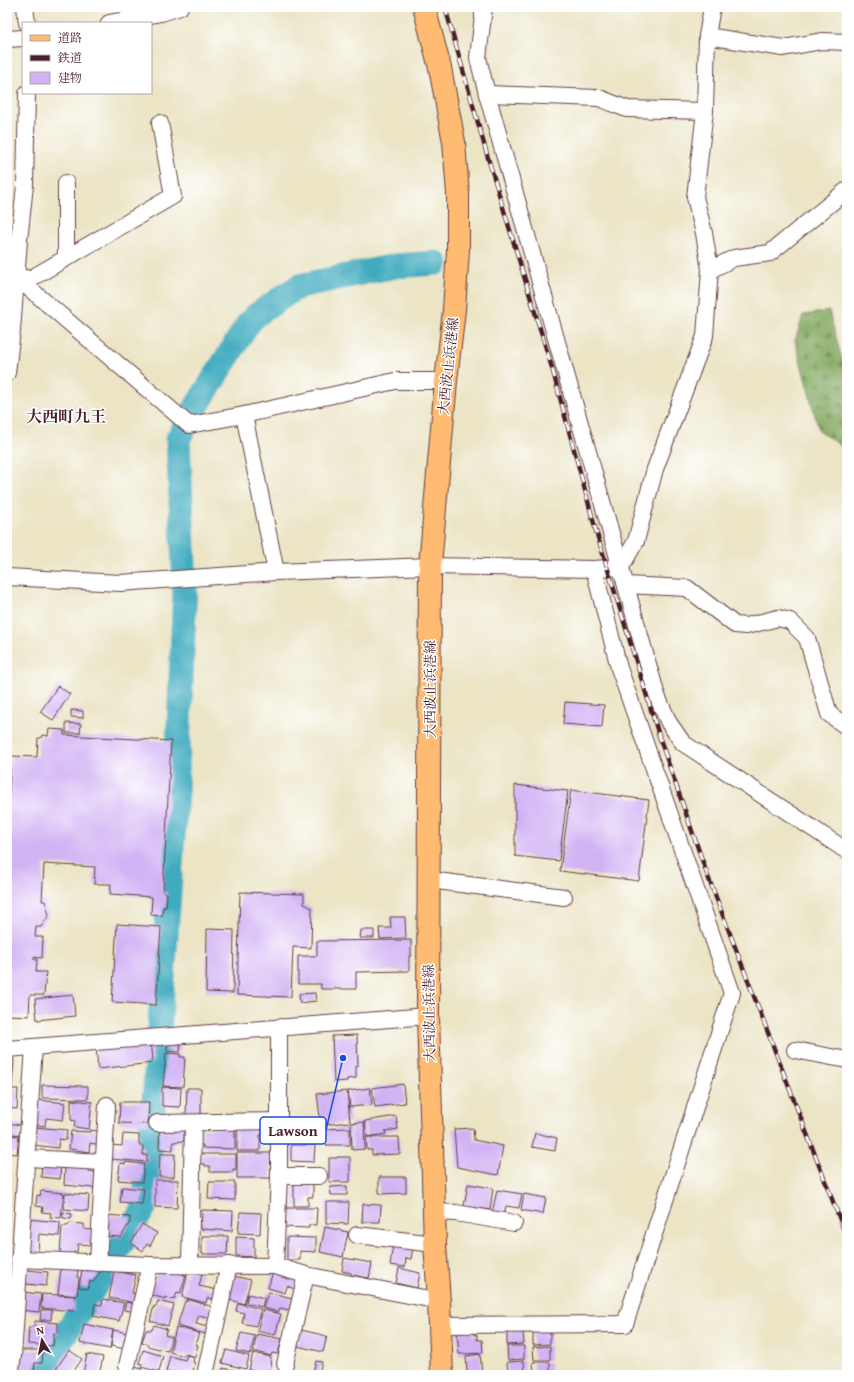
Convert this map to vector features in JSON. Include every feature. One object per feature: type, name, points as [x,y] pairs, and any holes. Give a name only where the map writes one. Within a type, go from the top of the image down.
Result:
[{"type":"main road","name":"大西波止浜港線","points":[[424,7],[440,68],[454,142],[458,194],[457,265],[454,310],[446,381],[430,566],[428,1016],[435,1244],[442,1375]]},
{"type":"street","points":[[25,7],[27,22]]},
{"type":"street","points":[[114,22],[161,13],[180,7]]},
{"type":"street","points":[[484,7],[478,58],[487,94],[657,696],[669,723],[683,743],[847,851]]},
{"type":"street","points":[[621,567],[636,541],[655,469],[705,336],[710,270],[704,233],[695,197],[706,111],[707,36],[712,7]]},
{"type":"street","points":[[707,36],[783,48],[822,41],[847,42]]},
{"type":"street","points":[[7,39],[22,38]]},
{"type":"street","points":[[7,373],[16,277],[13,239],[26,185],[27,94]]},
{"type":"street","points":[[487,94],[599,98],[627,109],[706,111]]},
{"type":"street","points":[[16,277],[30,279],[173,196],[160,123]]},
{"type":"street","points":[[66,183],[66,258]]},
{"type":"street","points":[[710,270],[734,258],[770,254],[847,190]]},
{"type":"street","points":[[16,277],[189,425],[244,415],[395,381],[446,381]]},
{"type":"street","points":[[244,415],[276,572]]},
{"type":"street","points":[[7,578],[120,583],[276,572],[430,566],[594,569],[621,567]]},
{"type":"street","points":[[439,1325],[625,1324],[732,993],[619,668],[594,569]]},
{"type":"street","points":[[626,585],[687,588],[735,625],[746,626],[778,618],[790,621],[807,638],[829,714],[847,727]]},
{"type":"street","points":[[429,880],[564,897]]},
{"type":"street","points":[[7,1049],[428,1016]]},
{"type":"street","points":[[275,1266],[279,1176],[279,1027]]},
{"type":"street","points":[[10,1375],[12,1290],[19,1259],[14,1227],[27,1158],[34,1047]]},
{"type":"street","points":[[795,1050],[847,1060]]},
{"type":"street","points":[[98,1263],[107,1105]]},
{"type":"street","points":[[157,1124],[279,1121]]},
{"type":"street","points":[[190,1265],[193,1123]]},
{"type":"street","points":[[27,1158],[103,1162]]},
{"type":"street","points":[[279,1176],[319,1176]]},
{"type":"street","points":[[434,1212],[456,1213],[514,1223]]},
{"type":"street","points":[[357,1235],[435,1244]]},
{"type":"street","points":[[19,1259],[150,1265],[275,1266],[306,1275],[439,1301]]},
{"type":"street","points":[[127,1366],[150,1265]]},
{"type":"street","points":[[205,1375],[229,1265]]},
{"type":"street","points":[[285,1364],[306,1275]]},
{"type":"green space","points":[[829,311],[847,378],[847,450],[819,431],[795,341],[803,315]]},
{"type":"building","points":[[58,686],[70,694],[53,720],[40,712]]},
{"type":"building","points":[[565,702],[604,705],[602,727],[563,724]]},
{"type":"building","points":[[71,710],[83,711],[83,718],[71,717]]},
{"type":"building","points":[[66,723],[81,724],[80,733],[66,733]]},
{"type":"building","points":[[49,729],[64,730],[64,735],[171,741],[163,892],[167,893],[166,907],[163,907],[162,916],[151,915],[152,897],[110,894],[111,884],[94,884],[95,867],[44,864],[42,901],[45,901],[49,915],[41,927],[36,927],[35,937],[43,937],[42,958],[34,957],[33,959],[37,959],[36,972],[46,972],[44,995],[30,995],[29,1016],[7,1015],[7,825],[11,756],[37,757],[38,738],[41,738],[42,735],[48,736]]},
{"type":"building","points":[[515,785],[568,791],[559,861],[515,856]]},
{"type":"building","points":[[571,790],[649,800],[639,881],[560,871]]},
{"type":"building","points":[[240,892],[304,894],[304,904],[312,908],[311,948],[293,947],[291,997],[237,995]]},
{"type":"building","points":[[390,917],[405,917],[406,938],[380,939],[379,928],[391,928]]},
{"type":"building","points":[[117,924],[161,927],[156,1005],[112,1002]]},
{"type":"building","points":[[207,929],[234,930],[233,993],[206,992]]},
{"type":"building","points":[[361,930],[374,930],[374,938],[360,938]]},
{"type":"building","points":[[411,940],[409,971],[356,972],[356,989],[321,989],[321,984],[298,984],[298,956],[317,956],[317,941]]},
{"type":"building","points":[[315,993],[316,1001],[300,1003],[299,994]]},
{"type":"building","points":[[73,995],[75,1016],[37,1020],[35,999]]},
{"type":"building","points":[[357,1035],[358,1066],[356,1066],[356,1078],[347,1079],[347,1081],[334,1082],[332,1036]]},
{"type":"building","points":[[151,1041],[152,1063],[98,1069],[96,1047]]},
{"type":"building","points":[[167,1043],[181,1044],[180,1052],[167,1051]]},
{"type":"building","points":[[166,1053],[180,1054],[180,1057],[185,1057],[183,1087],[163,1086]]},
{"type":"building","points":[[7,1058],[14,1059],[12,1086],[7,1086]]},
{"type":"building","points":[[403,1084],[405,1103],[375,1107],[372,1088]]},
{"type":"building","points":[[42,1085],[88,1086],[88,1099],[42,1098]]},
{"type":"building","points":[[162,1087],[181,1088],[180,1107],[162,1106]]},
{"type":"building","points":[[187,1088],[201,1088],[201,1117],[186,1117]]},
{"type":"building","points":[[370,1088],[372,1105],[350,1107],[348,1091]]},
{"type":"building","points":[[7,1089],[18,1089],[17,1109],[7,1108]]},
{"type":"building","points":[[347,1091],[350,1122],[321,1125],[317,1094]]},
{"type":"building","points":[[39,1100],[65,1103],[63,1120],[46,1118],[45,1126],[32,1124],[36,1117]]},
{"type":"building","points":[[71,1100],[92,1102],[89,1129],[74,1127],[75,1121],[71,1120]]},
{"type":"building","points":[[120,1102],[149,1102],[148,1124],[119,1123]]},
{"type":"building","points":[[396,1116],[398,1129],[385,1131],[386,1134],[367,1137],[365,1121]]},
{"type":"building","points":[[364,1122],[365,1149],[352,1150],[351,1123]]},
{"type":"building","points":[[8,1123],[21,1125],[20,1135],[7,1133]]},
{"type":"building","points":[[160,1125],[184,1126],[184,1141],[173,1142],[173,1150],[159,1149]]},
{"type":"building","points":[[237,1125],[262,1125],[262,1135],[260,1135],[260,1151],[237,1151]]},
{"type":"building","points":[[35,1127],[67,1130],[66,1140],[59,1139],[58,1148],[33,1145]]},
{"type":"building","points":[[200,1128],[235,1128],[235,1149],[203,1148],[203,1145],[200,1145]]},
{"type":"building","points":[[350,1128],[350,1145],[326,1145],[325,1129]]},
{"type":"building","points":[[473,1128],[474,1140],[503,1146],[498,1175],[457,1167],[454,1129]]},
{"type":"building","points":[[90,1130],[104,1132],[102,1145],[90,1143],[89,1152],[69,1149],[71,1131],[90,1132]]},
{"type":"building","points":[[535,1133],[557,1138],[555,1151],[532,1147]]},
{"type":"building","points":[[123,1134],[139,1135],[139,1145],[143,1146],[143,1155],[147,1155],[147,1162],[110,1159],[111,1145],[122,1146]]},
{"type":"building","points":[[7,1135],[19,1136],[17,1154],[7,1153]]},
{"type":"building","points":[[366,1137],[399,1137],[400,1154],[372,1155],[372,1150],[367,1150]]},
{"type":"building","points":[[291,1145],[315,1145],[314,1162],[291,1161]]},
{"type":"building","points":[[237,1153],[272,1153],[271,1178],[237,1178]]},
{"type":"building","points":[[160,1154],[175,1154],[174,1177],[159,1177]]},
{"type":"building","points":[[200,1154],[236,1154],[236,1170],[233,1169],[233,1172],[210,1172],[210,1166],[200,1164]]},
{"type":"building","points":[[350,1157],[350,1182],[329,1182],[329,1158]]},
{"type":"building","points":[[42,1162],[61,1164],[60,1179],[41,1177]]},
{"type":"building","points":[[125,1162],[144,1164],[142,1182],[118,1180],[120,1163],[125,1164]]},
{"type":"building","points":[[65,1167],[89,1167],[89,1171],[95,1172],[94,1188],[64,1185]]},
{"type":"building","points":[[379,1177],[406,1177],[406,1193],[379,1194]]},
{"type":"building","points":[[155,1180],[178,1180],[177,1208],[155,1207]]},
{"type":"building","points":[[294,1181],[313,1183],[313,1197],[308,1197],[308,1206],[294,1206]]},
{"type":"building","points":[[209,1182],[235,1182],[235,1200],[208,1199]]},
{"type":"building","points":[[468,1184],[493,1188],[490,1210],[464,1206]]},
{"type":"building","points":[[347,1186],[347,1195],[331,1195],[330,1187]]},
{"type":"building","points":[[122,1187],[144,1189],[142,1204],[120,1202]]},
{"type":"building","points":[[497,1190],[522,1194],[519,1208],[506,1206],[504,1215],[492,1213]]},
{"type":"building","points":[[41,1191],[64,1193],[61,1218],[50,1217],[51,1213],[42,1212],[43,1207],[36,1206],[37,1195],[40,1196]]},
{"type":"building","points":[[65,1193],[89,1195],[88,1211],[64,1209]]},
{"type":"building","points":[[524,1194],[546,1198],[543,1214],[521,1210]]},
{"type":"building","points":[[326,1202],[349,1202],[348,1224],[326,1223]]},
{"type":"building","points":[[363,1204],[381,1205],[380,1222],[362,1222]]},
{"type":"building","points":[[282,1208],[317,1208],[316,1225],[309,1225],[309,1228],[281,1227]]},
{"type":"building","points":[[202,1210],[233,1211],[232,1231],[201,1229]]},
{"type":"building","points":[[63,1212],[72,1214],[71,1219],[63,1218]]},
{"type":"building","points":[[240,1212],[261,1213],[260,1234],[238,1233]]},
{"type":"building","points":[[107,1215],[130,1217],[130,1222],[121,1237],[105,1236]]},
{"type":"building","points":[[27,1219],[60,1222],[59,1236],[39,1234],[38,1253],[26,1252]]},
{"type":"building","points":[[69,1223],[84,1224],[84,1229],[92,1230],[91,1245],[78,1244],[77,1252],[74,1252],[73,1255],[60,1253],[62,1226],[68,1226]]},
{"type":"building","points":[[142,1224],[157,1233],[150,1246],[147,1244],[143,1251],[131,1243]]},
{"type":"building","points":[[325,1227],[348,1232],[343,1257],[320,1252]]},
{"type":"building","points":[[202,1236],[228,1236],[227,1254],[202,1254]]},
{"type":"building","points":[[236,1237],[254,1238],[254,1257],[236,1256]]},
{"type":"building","points":[[287,1237],[316,1238],[316,1252],[300,1251],[300,1260],[287,1260]]},
{"type":"building","points":[[393,1245],[413,1248],[411,1259],[406,1258],[405,1267],[390,1265]]},
{"type":"building","points":[[344,1258],[372,1263],[369,1278],[351,1275],[351,1273],[342,1271]]},
{"type":"building","points":[[7,1260],[11,1260],[11,1270],[7,1270]]},
{"type":"building","points":[[61,1268],[78,1270],[77,1277],[79,1278],[77,1296],[58,1294]]},
{"type":"building","points":[[90,1268],[101,1271],[93,1282],[90,1281],[88,1289],[79,1287],[82,1270],[89,1271]]},
{"type":"building","points":[[399,1268],[420,1273],[417,1288],[396,1283]]},
{"type":"building","points":[[27,1270],[48,1272],[46,1286],[26,1284]]},
{"type":"building","points":[[168,1270],[175,1270],[184,1273],[183,1275],[186,1275],[180,1294],[177,1293],[174,1300],[148,1294],[157,1271],[166,1274]]},
{"type":"building","points":[[114,1271],[136,1275],[132,1293],[138,1294],[136,1303],[109,1298]]},
{"type":"building","points":[[188,1271],[202,1274],[199,1286],[217,1290],[215,1299],[207,1298],[206,1303],[182,1297]]},
{"type":"building","points":[[273,1272],[298,1279],[295,1289],[287,1286],[285,1293],[268,1288]]},
{"type":"building","points":[[234,1276],[251,1280],[244,1304],[228,1299]]},
{"type":"building","points":[[23,1292],[41,1294],[39,1312],[21,1310]]},
{"type":"building","points":[[268,1292],[292,1298],[289,1310],[280,1308],[278,1312],[263,1308]]},
{"type":"building","points":[[42,1294],[75,1296],[74,1311],[41,1308]]},
{"type":"building","points":[[248,1294],[264,1298],[262,1307],[246,1303]]},
{"type":"building","points":[[103,1299],[124,1303],[119,1321],[93,1316],[95,1304],[102,1305]]},
{"type":"building","points":[[187,1299],[213,1307],[210,1318],[199,1315],[196,1324],[211,1328],[209,1335],[177,1326]]},
{"type":"building","points":[[158,1301],[174,1305],[168,1326],[150,1321],[154,1306],[156,1307]]},
{"type":"building","points":[[126,1302],[138,1305],[137,1312],[124,1310]]},
{"type":"building","points":[[238,1303],[261,1309],[256,1326],[242,1323],[244,1313],[236,1311]]},
{"type":"building","points":[[41,1310],[52,1310],[51,1320],[40,1320]]},
{"type":"building","points":[[263,1310],[281,1314],[275,1335],[257,1331]]},
{"type":"building","points":[[35,1321],[58,1323],[58,1333],[54,1333],[53,1346],[28,1344],[29,1327],[34,1327]]},
{"type":"building","points":[[84,1324],[113,1330],[110,1349],[80,1343]]},
{"type":"building","points":[[154,1325],[167,1329],[165,1335],[172,1337],[168,1351],[147,1346],[148,1344],[142,1342],[146,1330],[152,1330]]},
{"type":"building","points":[[176,1328],[199,1333],[195,1345],[198,1345],[195,1357],[170,1352]]},
{"type":"building","points":[[113,1330],[128,1333],[125,1349],[111,1346]]},
{"type":"building","points":[[301,1330],[327,1336],[323,1352],[297,1346]]},
{"type":"building","points":[[457,1330],[473,1332],[474,1335],[477,1335],[477,1340],[482,1340],[483,1353],[459,1354]]},
{"type":"building","points":[[550,1330],[550,1344],[533,1345],[533,1331]]},
{"type":"building","points":[[507,1331],[523,1331],[524,1344],[507,1345]]},
{"type":"building","points":[[241,1333],[255,1336],[250,1354],[236,1351]]},
{"type":"building","points":[[257,1334],[282,1339],[278,1354],[272,1353],[271,1356],[253,1351]]},
{"type":"building","points":[[507,1346],[524,1346],[524,1359],[508,1360]]},
{"type":"building","points":[[550,1346],[550,1360],[534,1360],[533,1347]]},
{"type":"building","points":[[19,1350],[43,1350],[42,1363],[35,1363],[34,1375],[18,1374]]},
{"type":"building","points":[[69,1350],[82,1359],[71,1375],[65,1375],[56,1369]]},
{"type":"building","points":[[143,1350],[163,1356],[159,1372],[141,1367],[142,1364],[139,1363]]},
{"type":"building","points":[[226,1350],[249,1356],[246,1369],[222,1363]]},
{"type":"building","points":[[253,1353],[271,1357],[269,1374],[249,1370]]},
{"type":"building","points":[[87,1354],[103,1357],[99,1375],[83,1374]]},
{"type":"building","points":[[480,1354],[482,1373],[467,1374],[466,1356]]},
{"type":"building","points":[[187,1355],[194,1357],[193,1362],[195,1363],[192,1375],[178,1375],[166,1372],[170,1356],[185,1360]]},
{"type":"building","points":[[316,1361],[322,1362],[319,1374],[313,1372]]},
{"type":"building","points":[[524,1361],[525,1375],[508,1375],[507,1362]]},
{"type":"building","points":[[533,1362],[550,1362],[550,1375],[534,1375]]},
{"type":"building","points":[[131,1366],[142,1369],[140,1375],[129,1372]]},
{"type":"building","points":[[223,1368],[243,1372],[242,1375],[218,1375],[218,1371],[222,1372]]},
{"type":"building","points":[[296,1371],[309,1374],[309,1375],[293,1375]]},
{"type":"waterway","points":[[42,1375],[58,1346],[144,1208],[149,1165],[176,793],[185,588],[178,439],[196,407],[248,324],[256,315],[299,286],[395,266],[436,263]]},
{"type":"railway","points":[[445,7],[488,158],[552,368],[596,531],[661,742],[707,874],[847,1238]]},
{"type":"place","name":"Lawson","points":[[343,1058]]},
{"type":"district","name":"大西町九王","points":[[66,416]]}]
